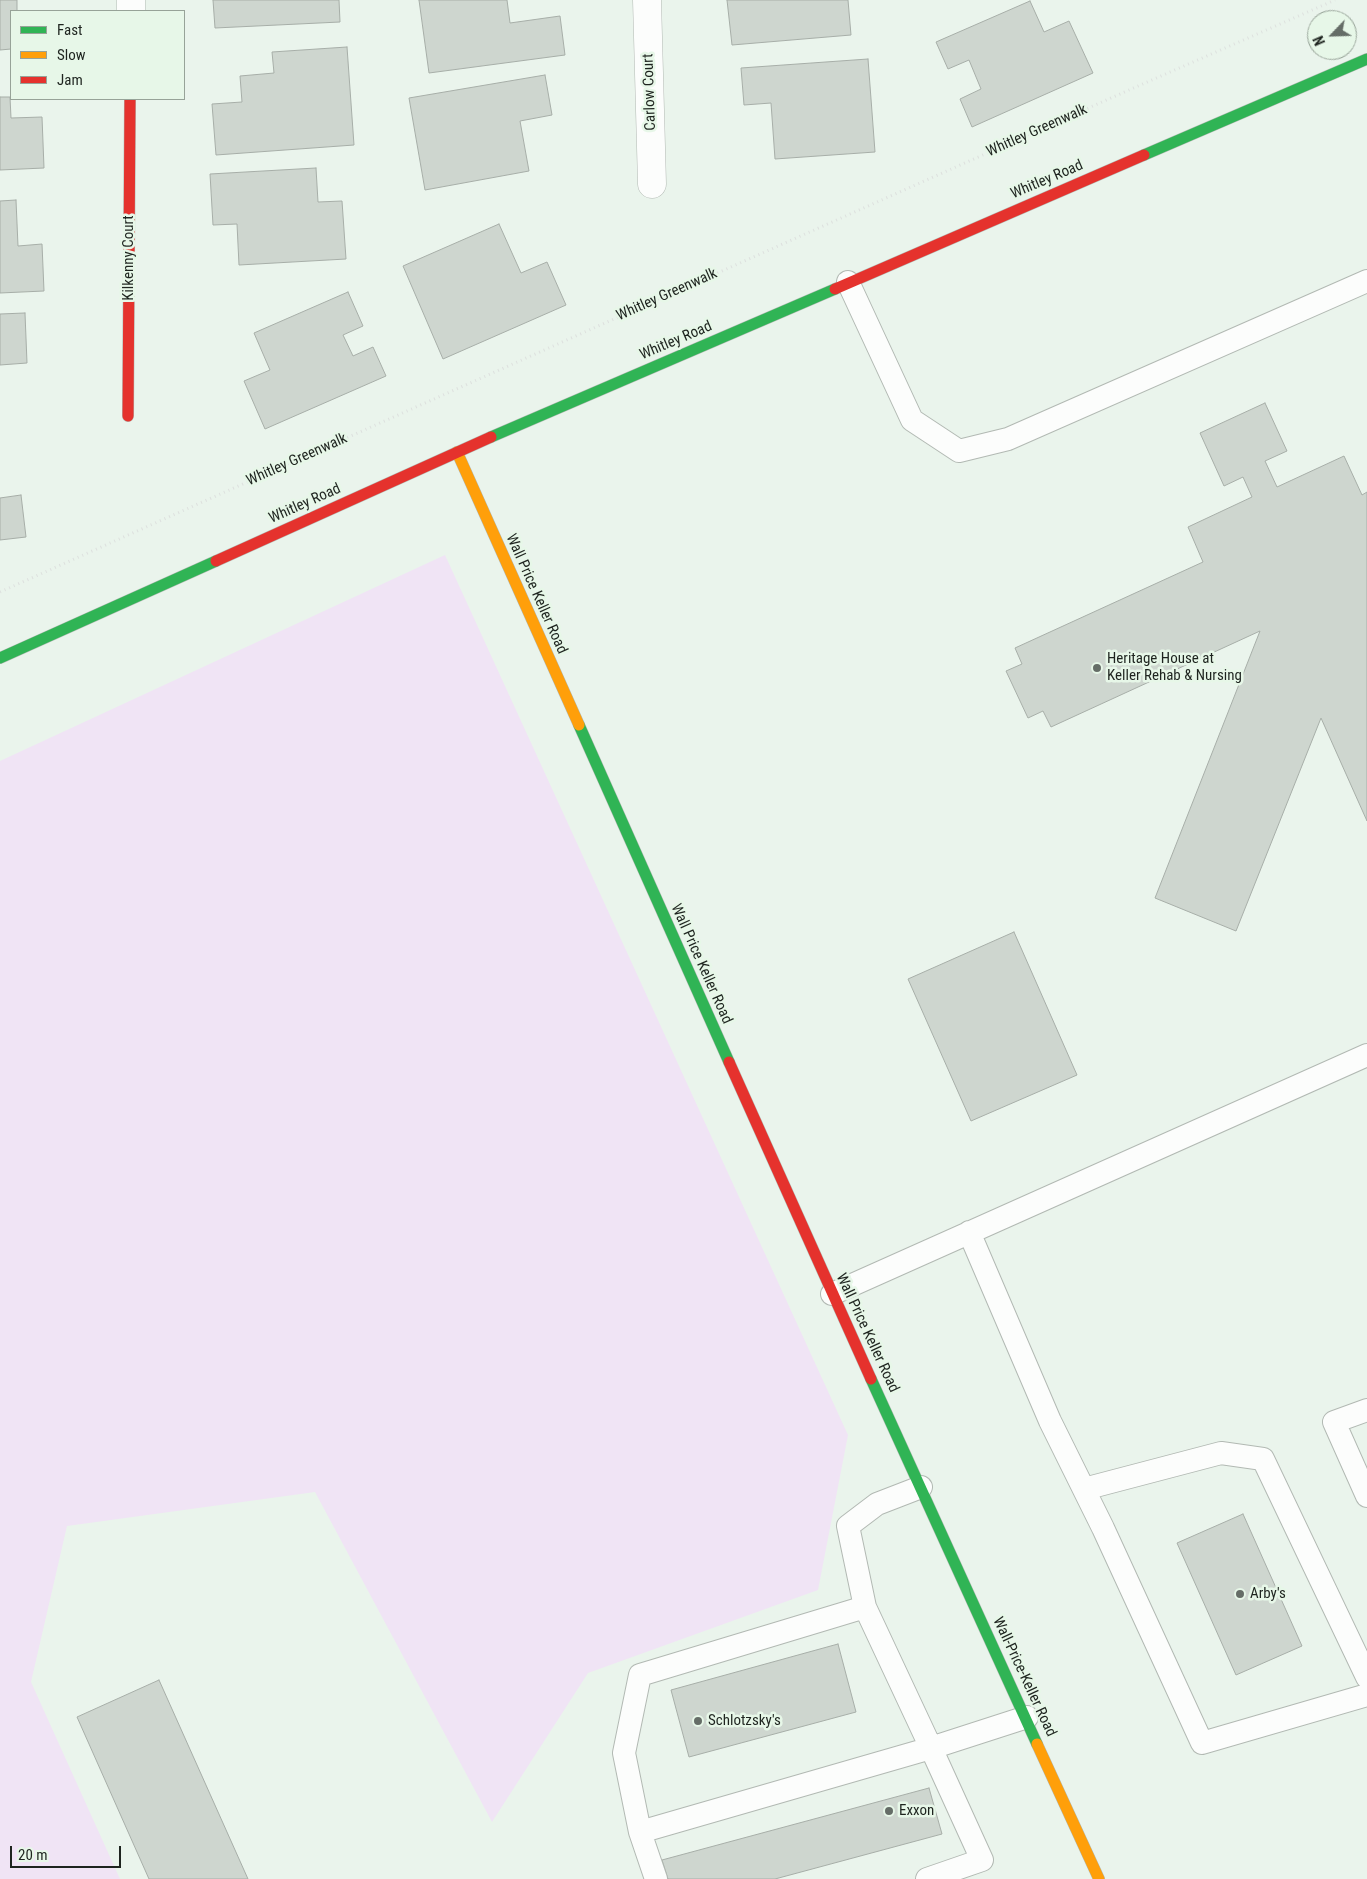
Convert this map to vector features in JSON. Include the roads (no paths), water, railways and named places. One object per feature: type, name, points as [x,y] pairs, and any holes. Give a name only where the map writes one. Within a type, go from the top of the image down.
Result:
[{"type":"street","name":"Carlow Court","points":[[647,0],[652,184]]},
{"type":"street","name":"Whitley Road","points":[[0,658],[456,452],[1367,59]]},
{"type":"street","name":"Kilkenny Court","points":[[128,416],[130,100]]},
{"type":"street","name":"Wall Price Keller Road","points":[[456,452],[832,1294],[921,1487]]},
{"type":"street","name":"Wall-Price-Keller Road","points":[[921,1487],[1100,1879]]},
{"type":"lane","points":[[848,282],[912,420],[959,450],[1008,439],[1367,281]]},
{"type":"lane","points":[[832,1294],[1367,1055]]},
{"type":"lane","points":[[970,1232],[1050,1421],[1084,1489],[1202,1743],[1367,1695]]},
{"type":"lane","points":[[1367,1410],[1334,1422],[1367,1496]]},
{"type":"lane","points":[[1084,1489],[1221,1453],[1263,1459],[1367,1677]]},
{"type":"lane","points":[[921,1487],[877,1504],[848,1526],[865,1607],[982,1860],[927,1879]]},
{"type":"lane","points":[[656,1879],[640,1832],[624,1753],[640,1675],[865,1607]]},
{"type":"lane","points":[[640,1832],[931,1748],[1027,1717]]},
{"type":"place","name":"Heritage House at Keller Rehab & Nursing","points":[[1097,668]]},
{"type":"place","name":"Arby's","points":[[1240,1594]]},
{"type":"place","name":"Schlotzsky's","points":[[698,1721]]},
{"type":"place","name":"Exxon","points":[[889,1811]]}]
